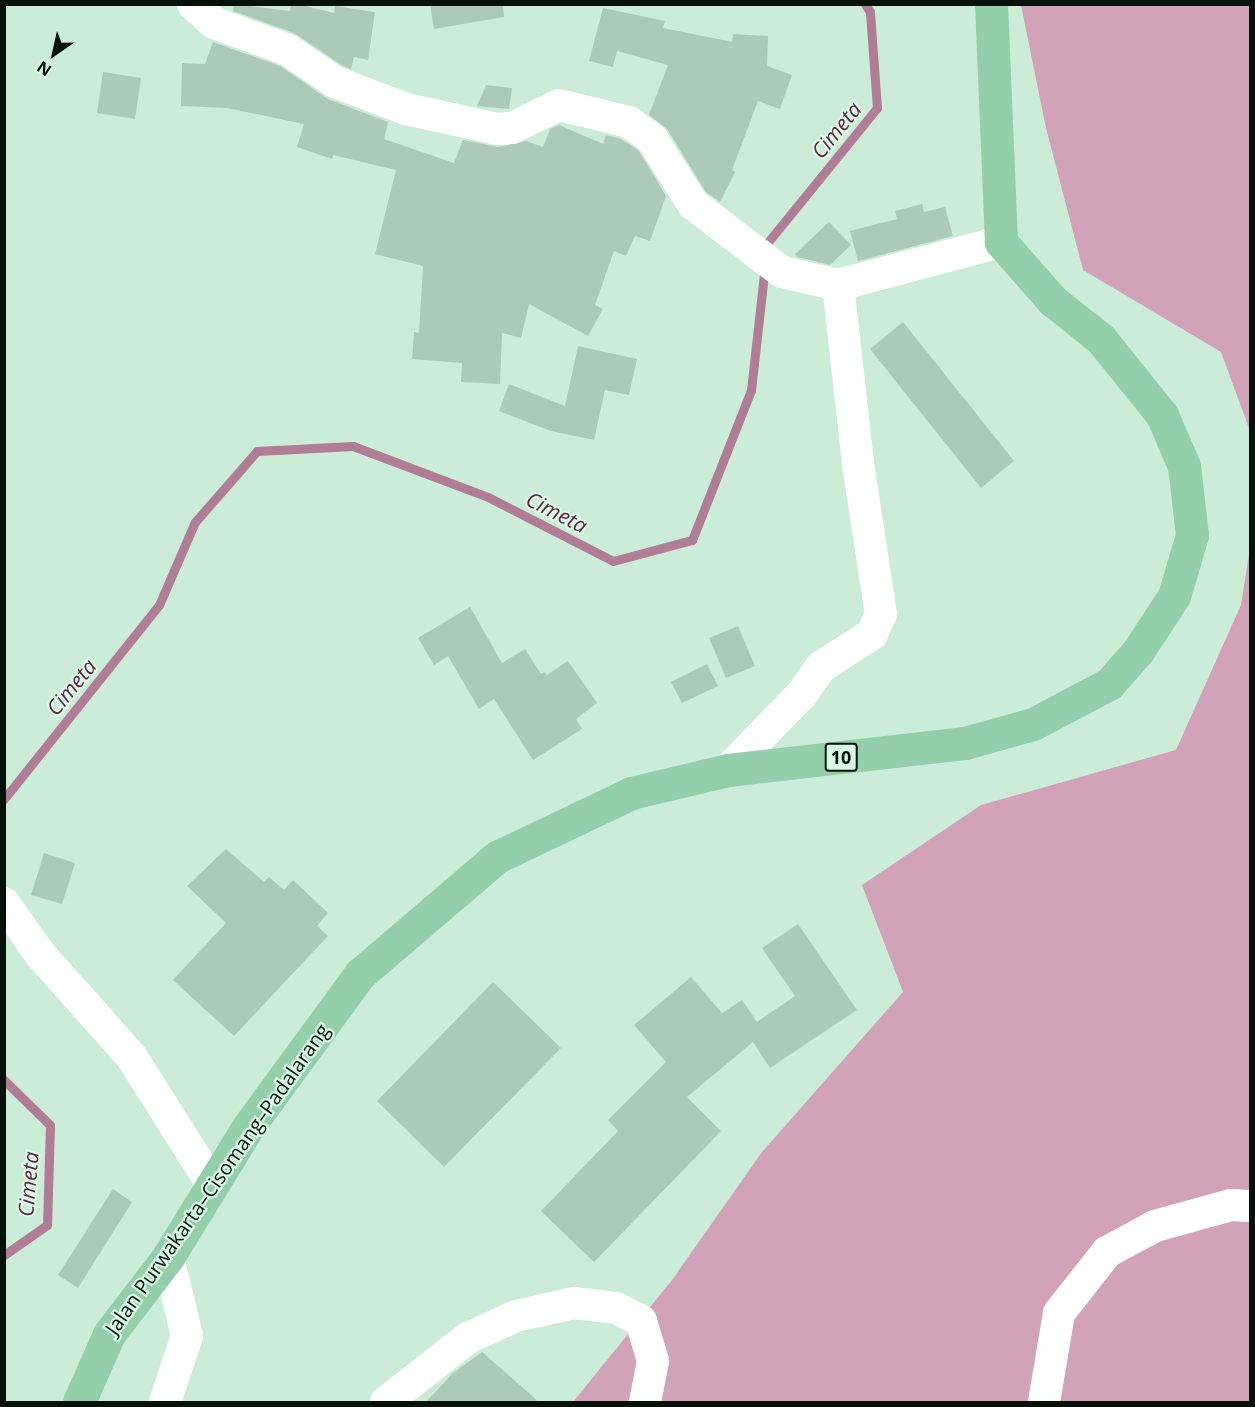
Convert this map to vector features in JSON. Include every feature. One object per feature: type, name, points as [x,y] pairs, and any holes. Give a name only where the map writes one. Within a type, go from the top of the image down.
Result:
[{"type":"highway","points":[[991,4],[995,15],[1001,242]]},
{"type":"highway","name":"Jalan Purwakarta–Cisomang–Padalarang","points":[[80,1402],[108,1334],[168,1257],[212,1184],[360,974],[497,857],[631,793],[728,770],[965,743],[1033,724],[1108,684],[1138,651],[1174,596],[1192,535],[1184,466],[1162,415],[1101,339],[1053,301],[1001,242]]},
{"type":"street","points":[[193,4],[214,23],[288,50],[335,82],[406,110],[497,129],[512,128],[559,105],[629,122],[652,138],[693,204],[735,240],[782,272],[838,285],[1001,242]]},
{"type":"street","points":[[728,770],[802,694],[821,667],[872,634],[881,614],[858,463],[838,285]]},
{"type":"street","points":[[4,903],[40,954],[131,1056],[212,1184]]},
{"type":"street","points":[[1044,1402],[1059,1314],[1107,1252],[1155,1226],[1231,1205],[1251,1206]]},
{"type":"street","points":[[165,1402],[187,1336],[168,1257]]},
{"type":"street","points":[[386,1402],[468,1338],[516,1316],[574,1304],[616,1308],[641,1321],[653,1361],[645,1402]]},
{"type":"shaded area","points":[[1021,5],[1250,5],[1250,431],[1221,352],[1083,270],[1046,128]]},
{"type":"shaded area","points":[[1250,548],[1250,1402],[573,1402],[672,1280],[762,1152],[903,992],[862,885],[981,805],[1176,750],[1241,605]]},
{"type":"building","points":[[234,4],[290,11],[291,4],[297,4],[334,13],[335,6],[375,12],[368,60],[354,57],[351,69],[343,66],[294,33],[233,11]]},
{"type":"building","points":[[430,4],[503,4],[504,17],[434,29]]},
{"type":"building","points":[[603,8],[665,21],[663,28],[732,42],[733,34],[768,36],[767,66],[792,75],[780,109],[758,101],[732,170],[735,172],[720,202],[706,192],[667,129],[649,115],[668,65],[617,51],[613,67],[589,61]]},
{"type":"building","points":[[213,42],[280,66],[328,99],[388,122],[384,139],[454,163],[463,140],[498,147],[526,141],[543,147],[550,129],[559,125],[603,144],[606,135],[621,139],[639,151],[666,196],[650,241],[635,236],[626,256],[614,251],[595,305],[603,309],[588,336],[529,304],[521,338],[502,333],[500,384],[461,382],[462,363],[412,359],[414,332],[419,333],[423,266],[375,254],[396,170],[333,155],[332,159],[297,147],[304,124],[227,108],[181,106],[182,63],[205,64]]},
{"type":"building","points":[[103,72],[141,78],[135,119],[97,113]]},
{"type":"building","points":[[486,85],[512,88],[509,109],[477,106]]},
{"type":"building","points":[[922,204],[924,212],[945,207],[953,236],[858,261],[850,231],[897,219],[895,211]]},
{"type":"building","points":[[829,222],[851,245],[830,265],[797,257],[795,254]]},
{"type":"building","points":[[903,322],[1014,461],[981,488],[870,349]]},
{"type":"building","points":[[578,346],[637,359],[629,395],[605,390],[594,440],[551,431],[499,411],[509,384],[565,406]]},
{"type":"building","points":[[470,607],[502,663],[525,649],[541,674],[545,672],[547,675],[568,661],[597,703],[576,719],[582,729],[533,760],[494,699],[479,709],[448,656],[434,665],[418,638]]},
{"type":"building","points":[[738,626],[755,666],[726,678],[709,638]]},
{"type":"building","points":[[707,664],[718,686],[682,703],[671,682]]},
{"type":"building","points":[[226,849],[264,882],[269,877],[284,890],[293,880],[328,913],[317,926],[328,936],[234,1036],[173,980],[226,923],[187,886]]},
{"type":"building","points":[[44,853],[75,863],[62,904],[31,895]]},
{"type":"building","points":[[798,924],[857,1010],[770,1068],[753,1042],[687,1097],[721,1131],[594,1262],[541,1211],[618,1131],[608,1120],[666,1062],[634,1025],[691,977],[722,1013],[742,1000],[757,1022],[795,996],[762,948]]},
{"type":"building","points":[[493,982],[561,1048],[444,1167],[377,1101]]},
{"type":"building","points":[[113,1189],[132,1202],[78,1288],[58,1275]]},
{"type":"building","points":[[482,1352],[539,1402],[426,1402],[453,1373]]},
{"type":"waterway","name":"Cimeta","points":[[767,253],[768,242],[877,108],[870,12],[865,4]]},
{"type":"waterway","name":"Cimeta","points":[[4,799],[159,605],[195,522],[257,451],[353,446],[488,497],[613,561],[692,540],[751,390],[765,266]]},
{"type":"waterway","name":"Cimeta","points":[[4,1080],[50,1125],[47,1225],[4,1255]]}]
